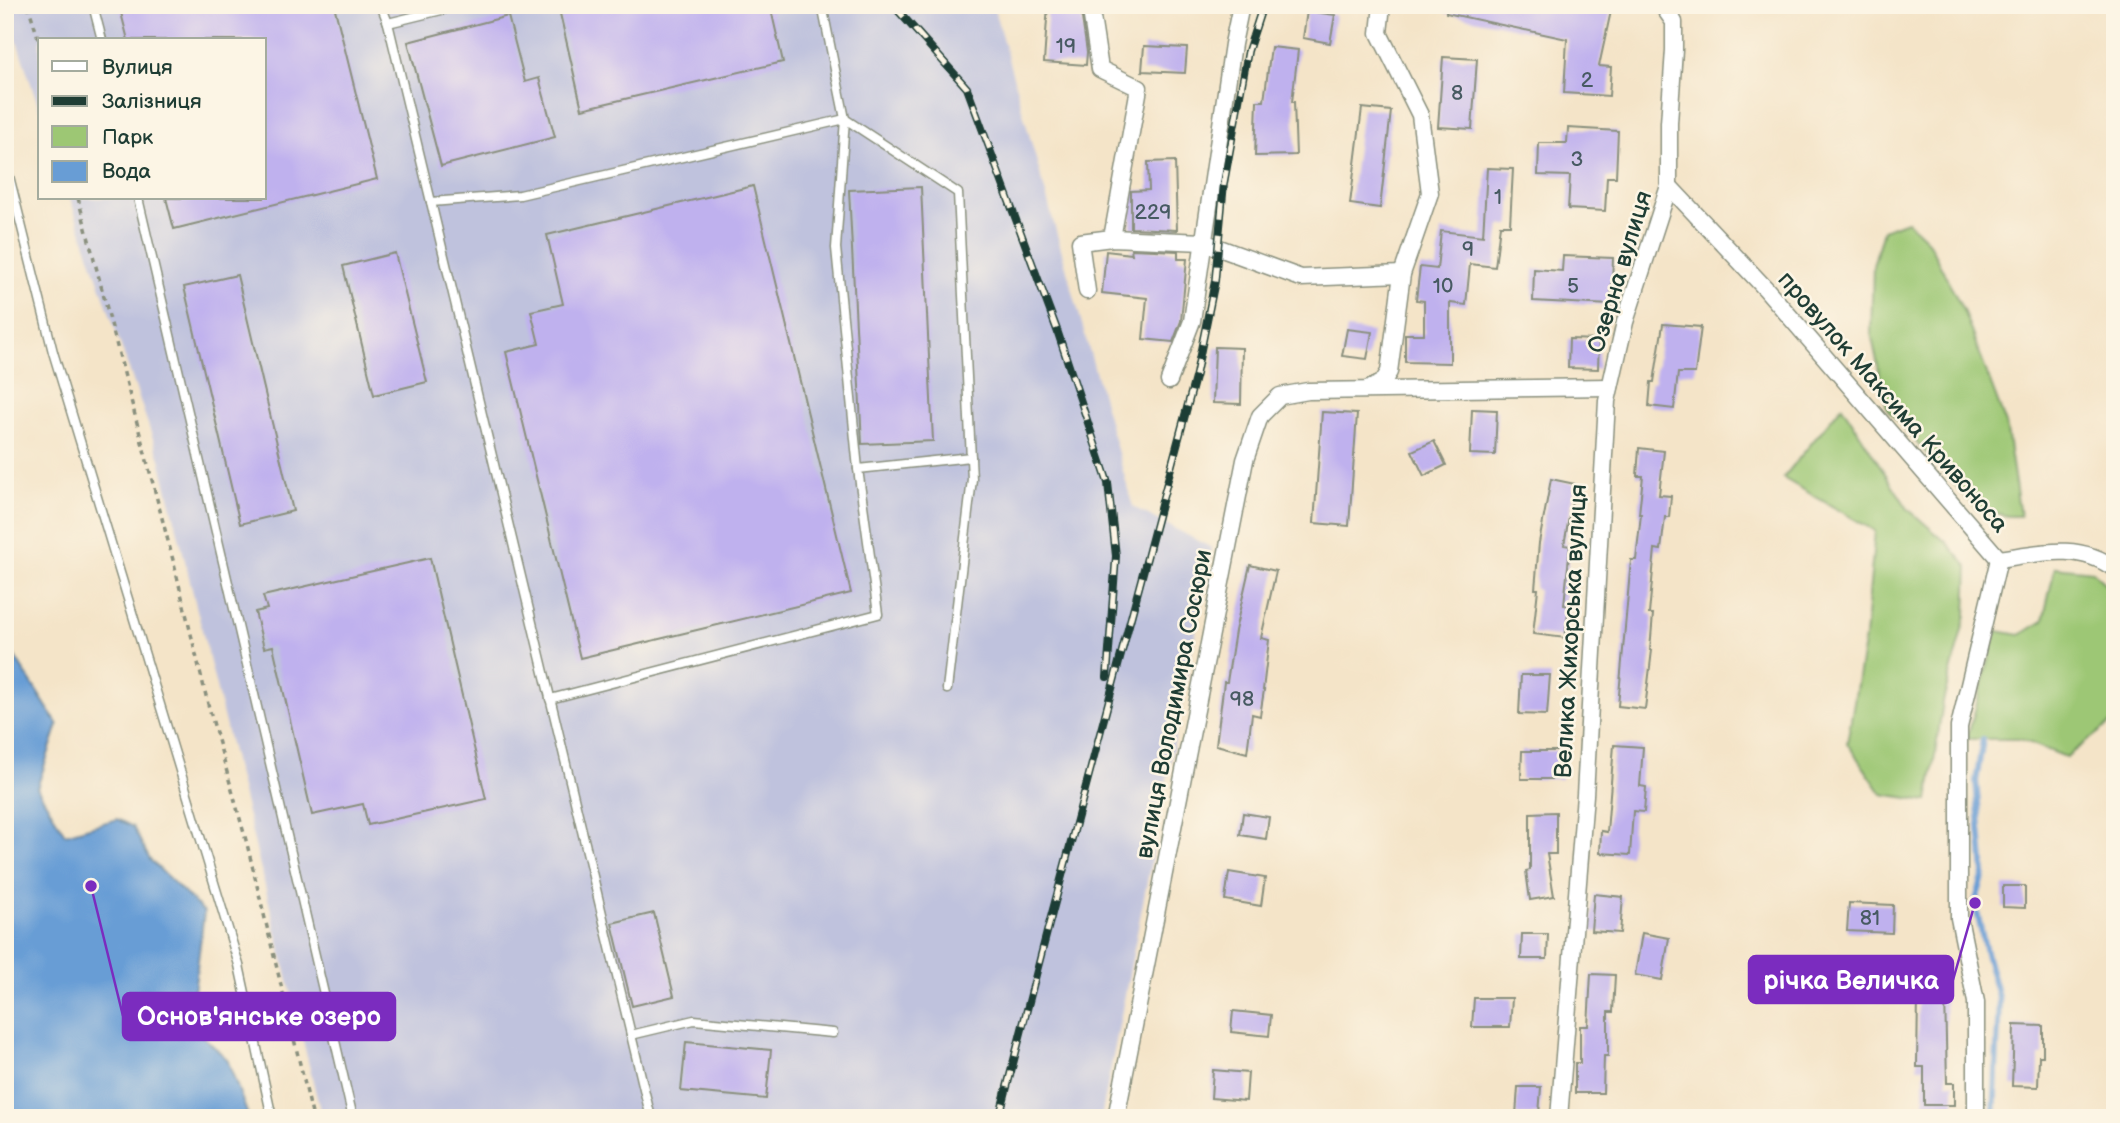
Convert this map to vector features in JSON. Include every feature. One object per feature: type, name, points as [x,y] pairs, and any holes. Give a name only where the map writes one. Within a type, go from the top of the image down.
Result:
[{"type":"street","points":[[1094,5],[1093,17],[1100,69],[1139,88],[1112,238]]},
{"type":"street","points":[[1169,381],[1192,321],[1241,5]]},
{"type":"street","points":[[1369,389],[1382,383],[1389,372],[1402,274],[1430,194],[1420,115],[1379,33],[1382,5]]},
{"type":"street","name":"Озерна вулиця","points":[[1610,387],[1625,321],[1669,186],[1674,22],[1662,5]]},
{"type":"street","name":"провулок Максима Кривоноса","points":[[1669,186],[1766,289],[1999,559],[2055,550],[2089,554],[2115,569]]},
{"type":"street","points":[[1087,291],[1080,243],[1112,238],[1203,242],[1301,278],[1402,274]]},
{"type":"street","points":[[1369,389],[1610,387]]},
{"type":"street","name":"Велика Жихорська вулиця","points":[[1559,1118],[1585,795],[1606,401],[1610,387]]},
{"type":"street","name":"вулиця Володимира Сосюри","points":[[1116,1118],[1245,460],[1261,416],[1280,396],[1308,391],[1369,389]]},
{"type":"street","points":[[1976,1118],[1976,1002],[1959,918],[1959,727],[1999,559]]},
{"type":"lane","points":[[93,5],[101,38]]},
{"type":"lane","points":[[382,5],[651,1118]]},
{"type":"lane","points":[[388,23],[462,5]]},
{"type":"lane","points":[[550,699],[878,614],[858,470],[836,248],[845,119],[822,5]]},
{"type":"lane","points":[[431,202],[520,195],[845,119],[958,192],[972,479],[947,689]]},
{"type":"lane","points":[[5,160],[53,352],[239,965],[272,1118]]},
{"type":"lane","points":[[138,200],[353,1118]]},
{"type":"lane","points":[[858,470],[971,457]]},
{"type":"lane","points":[[631,1035],[694,1020],[833,1032]]},
{"type":"path","points":[[28,5],[38,38]]},
{"type":"path","points":[[79,200],[208,704],[247,844],[313,1118]]},
{"type":"shaded area","points":[[5,5],[993,5],[1133,507],[1212,548],[1101,1118],[322,1118],[160,459],[71,200],[266,200],[266,38],[38,38],[38,105]]},
{"type":"green space","points":[[1907,221],[1928,241],[1963,310],[2006,424],[2020,516],[1977,509],[1887,409],[1871,333],[1873,266],[1883,230]]},
{"type":"green space","points":[[1842,406],[1908,509],[1947,543],[1968,567],[1966,615],[1943,702],[1928,801],[1882,794],[1847,743],[1865,637],[1875,531],[1783,478]]},
{"type":"green space","points":[[2055,567],[2093,571],[2115,596],[2115,720],[2066,757],[2020,739],[1967,739],[1997,631],[2020,635],[2043,621]]},
{"type":"water","points":[[5,641],[58,725],[37,788],[65,834],[117,819],[133,827],[150,860],[204,912],[190,1024],[227,1059],[249,1118],[5,1118]]},
{"type":"building","points":[[119,5],[334,5],[377,179],[174,229],[167,200],[266,200],[266,38],[127,38]]},
{"type":"building","points":[[558,5],[770,5],[783,62],[582,109]]},
{"type":"building","points":[[1048,5],[1083,5],[1086,65],[1044,62]]},
{"type":"building","points":[[1446,5],[1585,5],[1611,11],[1599,66],[1611,67],[1609,96],[1564,93],[1567,39],[1446,13]]},
{"type":"building","points":[[1307,11],[1335,15],[1330,43],[1303,38]]},
{"type":"building","points":[[508,16],[525,82],[539,78],[555,137],[441,166],[408,42]]},
{"type":"building","points":[[1144,46],[1187,48],[1185,73],[1142,71]]},
{"type":"building","points":[[1271,47],[1298,50],[1292,102],[1296,155],[1255,156],[1257,101],[1264,101]]},
{"type":"building","points":[[1443,57],[1477,59],[1472,129],[1438,127]]},
{"type":"building","points":[[1362,108],[1391,111],[1380,208],[1350,204]]},
{"type":"building","points":[[1568,128],[1618,131],[1616,177],[1607,177],[1605,211],[1568,209],[1570,176],[1538,175],[1539,143],[1567,143]]},
{"type":"building","points":[[1175,161],[1177,230],[1131,228],[1131,191],[1149,190],[1148,162]]},
{"type":"building","points":[[1487,168],[1513,169],[1510,225],[1500,225],[1495,267],[1470,264],[1466,305],[1450,303],[1450,363],[1405,362],[1405,334],[1424,334],[1424,301],[1416,300],[1420,267],[1437,269],[1441,231],[1483,236]]},
{"type":"building","points":[[753,186],[851,593],[580,658],[506,352],[539,344],[531,311],[563,304],[547,235]]},
{"type":"building","points":[[921,187],[933,441],[862,444],[849,190]]},
{"type":"building","points":[[1131,249],[1178,251],[1178,259],[1187,259],[1181,321],[1173,342],[1143,339],[1147,298],[1102,293],[1106,251],[1132,254]]},
{"type":"building","points":[[395,253],[427,382],[374,395],[343,266]]},
{"type":"building","points":[[1563,256],[1613,258],[1611,305],[1533,301],[1534,269],[1562,271]]},
{"type":"building","points":[[237,275],[293,511],[240,524],[184,287]]},
{"type":"building","points":[[1663,324],[1701,327],[1695,373],[1678,373],[1674,409],[1649,406]]},
{"type":"building","points":[[1347,329],[1372,332],[1367,359],[1342,356]]},
{"type":"building","points":[[1569,339],[1599,340],[1598,369],[1568,368]]},
{"type":"building","points":[[1215,347],[1242,348],[1241,404],[1213,403]]},
{"type":"building","points":[[1472,409],[1497,410],[1495,455],[1470,454]]},
{"type":"building","points":[[1322,412],[1357,414],[1349,526],[1314,523]]},
{"type":"building","points":[[1434,441],[1446,465],[1424,476],[1412,451]]},
{"type":"building","points":[[1639,448],[1664,451],[1659,495],[1671,496],[1661,550],[1655,549],[1649,614],[1653,614],[1652,650],[1645,709],[1618,706],[1631,560],[1636,560],[1641,514],[1643,476],[1637,476]]},
{"type":"building","points":[[1551,479],[1575,484],[1564,545],[1570,546],[1564,605],[1569,606],[1565,638],[1533,634],[1539,543]]},
{"type":"building","points":[[430,558],[486,799],[368,825],[363,804],[312,815],[273,646],[264,648],[255,612],[267,609],[263,596]]},
{"type":"building","points":[[1250,565],[1276,571],[1261,638],[1269,640],[1260,716],[1252,714],[1247,753],[1216,745],[1224,682],[1227,682]]},
{"type":"building","points":[[1521,675],[1550,675],[1547,715],[1519,714]]},
{"type":"building","points":[[1614,745],[1643,747],[1640,786],[1646,787],[1644,812],[1633,811],[1630,855],[1600,853],[1601,831],[1607,832]]},
{"type":"building","points":[[1522,751],[1562,751],[1561,779],[1521,779]]},
{"type":"building","points":[[1556,812],[1556,854],[1547,854],[1554,896],[1530,900],[1526,871],[1530,870],[1530,813]]},
{"type":"building","points":[[1243,813],[1269,817],[1266,839],[1240,835]]},
{"type":"building","points":[[1229,872],[1265,878],[1261,906],[1225,900]]},
{"type":"building","points":[[2003,886],[2025,886],[2025,908],[2003,907]]},
{"type":"building","points":[[1594,894],[1623,897],[1620,933],[1591,931]]},
{"type":"building","points":[[1849,903],[1893,905],[1892,933],[1847,931]]},
{"type":"building","points":[[654,913],[674,996],[632,1006],[612,923]]},
{"type":"building","points":[[1642,933],[1669,938],[1662,980],[1635,975]]},
{"type":"building","points":[[1522,934],[1548,934],[1547,959],[1521,959]]},
{"type":"building","points":[[1591,974],[1615,975],[1613,1012],[1608,1012],[1608,1056],[1604,1056],[1603,1093],[1575,1093],[1575,1063],[1580,1063],[1580,1026],[1588,1026]]},
{"type":"building","points":[[1918,995],[1945,995],[1947,1083],[1954,1083],[1954,1105],[1924,1105],[1924,1067],[1917,1067]]},
{"type":"building","points":[[1474,998],[1512,998],[1510,1027],[1472,1027]]},
{"type":"building","points":[[1233,1011],[1271,1015],[1269,1036],[1231,1032]]},
{"type":"building","points":[[2014,1025],[2043,1026],[2043,1056],[2039,1056],[2038,1087],[2012,1086]]},
{"type":"building","points":[[686,1042],[771,1050],[766,1099],[681,1091]]},
{"type":"building","points":[[1213,1070],[1248,1073],[1246,1101],[1211,1098]]},
{"type":"building","points":[[1518,1087],[1541,1087],[1539,1115],[1516,1115]]},
{"type":"waterway","points":[[1983,739],[1976,781],[1984,874],[1975,903],[1999,1000],[1994,1118]]},
{"type":"railway","points":[[893,5],[967,88],[1057,330],[1108,483],[1116,556],[1107,677]]},
{"type":"railway","points":[[999,1118],[1196,374],[1215,281],[1224,183],[1248,51],[1263,5]]},
{"type":"place","name":"Основ'янське озеро","points":[[91,886]]},
{"type":"place","name":"річка Величка","points":[[1975,903]]}]
